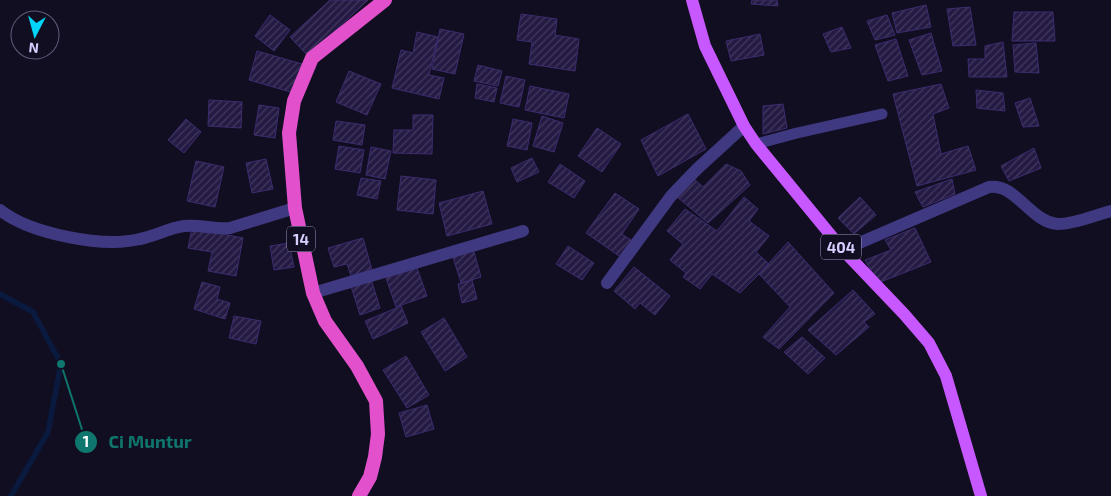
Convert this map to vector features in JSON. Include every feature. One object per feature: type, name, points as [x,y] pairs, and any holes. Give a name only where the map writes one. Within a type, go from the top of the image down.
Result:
[{"type":"highway","name":"14","points":[[359,496],[370,477],[375,457],[378,434],[376,401],[357,366],[326,321],[313,293],[296,208],[289,132],[294,101],[312,58],[384,0]]},
{"type":"main road","name":"404","points":[[692,0],[705,46],[744,126],[756,144],[843,250],[904,314],[928,343],[946,376],[981,496]]},
{"type":"street","points":[[608,283],[676,191],[744,126]]},
{"type":"street","points":[[843,250],[995,186],[1002,187],[1008,191],[1039,217],[1048,222],[1059,224],[1071,222],[1111,211]]},
{"type":"street","points":[[0,210],[20,222],[39,229],[70,237],[108,242],[140,239],[183,226],[230,228],[296,208]]},
{"type":"street","points":[[313,293],[523,232]]},
{"type":"lane","points":[[756,144],[882,114]]},
{"type":"building","points":[[330,0],[368,0],[308,56],[290,37]]},
{"type":"building","points":[[752,0],[777,0],[778,6],[751,4]]},
{"type":"building","points":[[926,5],[931,27],[897,33],[892,13]]},
{"type":"building","points":[[970,7],[976,45],[953,46],[947,9]]},
{"type":"building","points":[[1014,12],[1053,12],[1055,41],[1012,41]]},
{"type":"building","points":[[521,14],[557,19],[555,35],[579,39],[575,71],[529,64],[532,42],[517,40]]},
{"type":"building","points":[[270,15],[290,30],[274,51],[255,36]]},
{"type":"building","points":[[887,15],[895,35],[875,40],[867,21]]},
{"type":"building","points":[[842,27],[851,48],[831,52],[823,34]]},
{"type":"building","points":[[440,29],[464,34],[455,74],[432,69]]},
{"type":"building","points":[[417,32],[438,37],[429,75],[444,78],[439,99],[392,88],[401,50],[413,53]]},
{"type":"building","points":[[931,33],[942,71],[922,75],[909,40]]},
{"type":"building","points":[[760,34],[764,55],[731,61],[726,41]]},
{"type":"building","points":[[896,39],[908,76],[888,81],[875,45]]},
{"type":"building","points":[[1003,42],[1007,77],[969,77],[968,59],[985,59],[985,46]]},
{"type":"building","points":[[1036,43],[1039,73],[1015,72],[1013,45]]},
{"type":"building","points":[[257,51],[302,64],[294,93],[249,80]]},
{"type":"building","points":[[478,65],[502,71],[498,86],[474,81]]},
{"type":"building","points":[[349,71],[381,84],[367,115],[336,102]]},
{"type":"building","points":[[506,76],[525,80],[519,107],[500,103]]},
{"type":"building","points":[[477,84],[497,88],[494,102],[475,98]]},
{"type":"building","points":[[941,84],[949,108],[933,114],[941,154],[968,146],[976,170],[917,186],[893,94]]},
{"type":"building","points":[[530,86],[569,94],[564,118],[525,110]]},
{"type":"building","points":[[976,90],[1003,93],[1005,111],[977,108]]},
{"type":"building","points":[[1030,98],[1039,126],[1023,127],[1015,103]]},
{"type":"building","points":[[209,100],[242,102],[241,128],[208,126]]},
{"type":"building","points":[[783,104],[787,128],[763,134],[763,106]]},
{"type":"building","points":[[259,105],[279,108],[275,138],[254,135]]},
{"type":"building","points":[[688,114],[706,149],[658,176],[641,140]]},
{"type":"building","points":[[413,115],[433,115],[432,154],[393,153],[394,130],[413,130]]},
{"type":"building","points":[[542,116],[563,123],[554,152],[533,146]]},
{"type":"building","points":[[186,119],[201,132],[184,153],[168,140]]},
{"type":"building","points":[[513,119],[532,123],[527,150],[507,146]]},
{"type":"building","points":[[336,121],[365,125],[362,145],[333,140]]},
{"type":"building","points":[[597,128],[621,144],[602,172],[578,156]]},
{"type":"building","points":[[339,146],[364,150],[360,173],[335,169]]},
{"type":"building","points":[[371,147],[391,151],[385,179],[366,175]]},
{"type":"building","points":[[1034,148],[1041,168],[1009,181],[1001,166]]},
{"type":"building","points":[[532,158],[539,172],[517,182],[511,168]]},
{"type":"building","points":[[266,159],[273,189],[252,193],[246,163]]},
{"type":"building","points":[[196,161],[224,167],[215,207],[187,201]]},
{"type":"building","points":[[560,164],[585,181],[574,198],[548,182]]},
{"type":"building","points":[[726,164],[741,171],[750,185],[708,223],[676,196],[693,178],[703,187]]},
{"type":"building","points":[[401,176],[436,180],[433,214],[397,210]]},
{"type":"building","points":[[361,178],[381,181],[377,199],[357,195]]},
{"type":"building","points":[[952,179],[955,194],[923,207],[915,192]]},
{"type":"building","points":[[483,191],[492,224],[447,236],[439,203]]},
{"type":"building","points":[[615,193],[639,209],[622,234],[634,242],[622,258],[586,233]]},
{"type":"building","points":[[744,197],[758,209],[749,221],[769,236],[756,252],[769,264],[740,293],[712,274],[700,289],[683,277],[686,273],[670,260],[683,244],[667,231],[685,209],[717,231]]},
{"type":"building","points":[[860,197],[876,215],[854,234],[838,218]]},
{"type":"building","points":[[192,228],[243,238],[236,276],[208,271],[212,252],[188,248]]},
{"type":"building","points":[[915,228],[931,262],[878,283],[865,260],[891,250],[885,240]]},
{"type":"building","points":[[363,238],[372,270],[351,276],[347,264],[334,267],[328,248]]},
{"type":"building","points":[[788,242],[834,293],[779,349],[763,337],[790,307],[759,274]]},
{"type":"building","points":[[289,243],[294,267],[274,270],[270,246]]},
{"type":"building","points":[[568,246],[594,263],[582,280],[556,264]]},
{"type":"building","points":[[473,248],[481,277],[461,283],[452,254]]},
{"type":"building","points":[[634,267],[670,296],[655,315],[640,303],[635,309],[614,291]]},
{"type":"building","points":[[417,268],[427,296],[396,307],[386,278]]},
{"type":"building","points":[[371,279],[380,308],[360,315],[351,286]]},
{"type":"building","points":[[472,280],[477,299],[462,303],[458,284]]},
{"type":"building","points":[[202,282],[220,287],[217,299],[230,303],[225,319],[194,309]]},
{"type":"building","points":[[853,290],[875,314],[864,322],[869,327],[836,355],[808,330]]},
{"type":"building","points":[[401,306],[408,323],[373,339],[365,321]]},
{"type":"building","points":[[234,316],[261,321],[256,344],[229,338]]},
{"type":"building","points":[[444,318],[467,357],[445,371],[421,332]]},
{"type":"building","points":[[802,337],[825,358],[808,374],[784,352]]},
{"type":"building","points":[[406,356],[429,395],[407,408],[383,370]]},
{"type":"building","points":[[427,405],[434,429],[406,437],[399,413]]},
{"type":"waterway","points":[[0,294],[33,312],[61,364],[48,432],[11,496]]},
{"type":"place","name":"Ci Muntur","points":[[61,364]]}]
